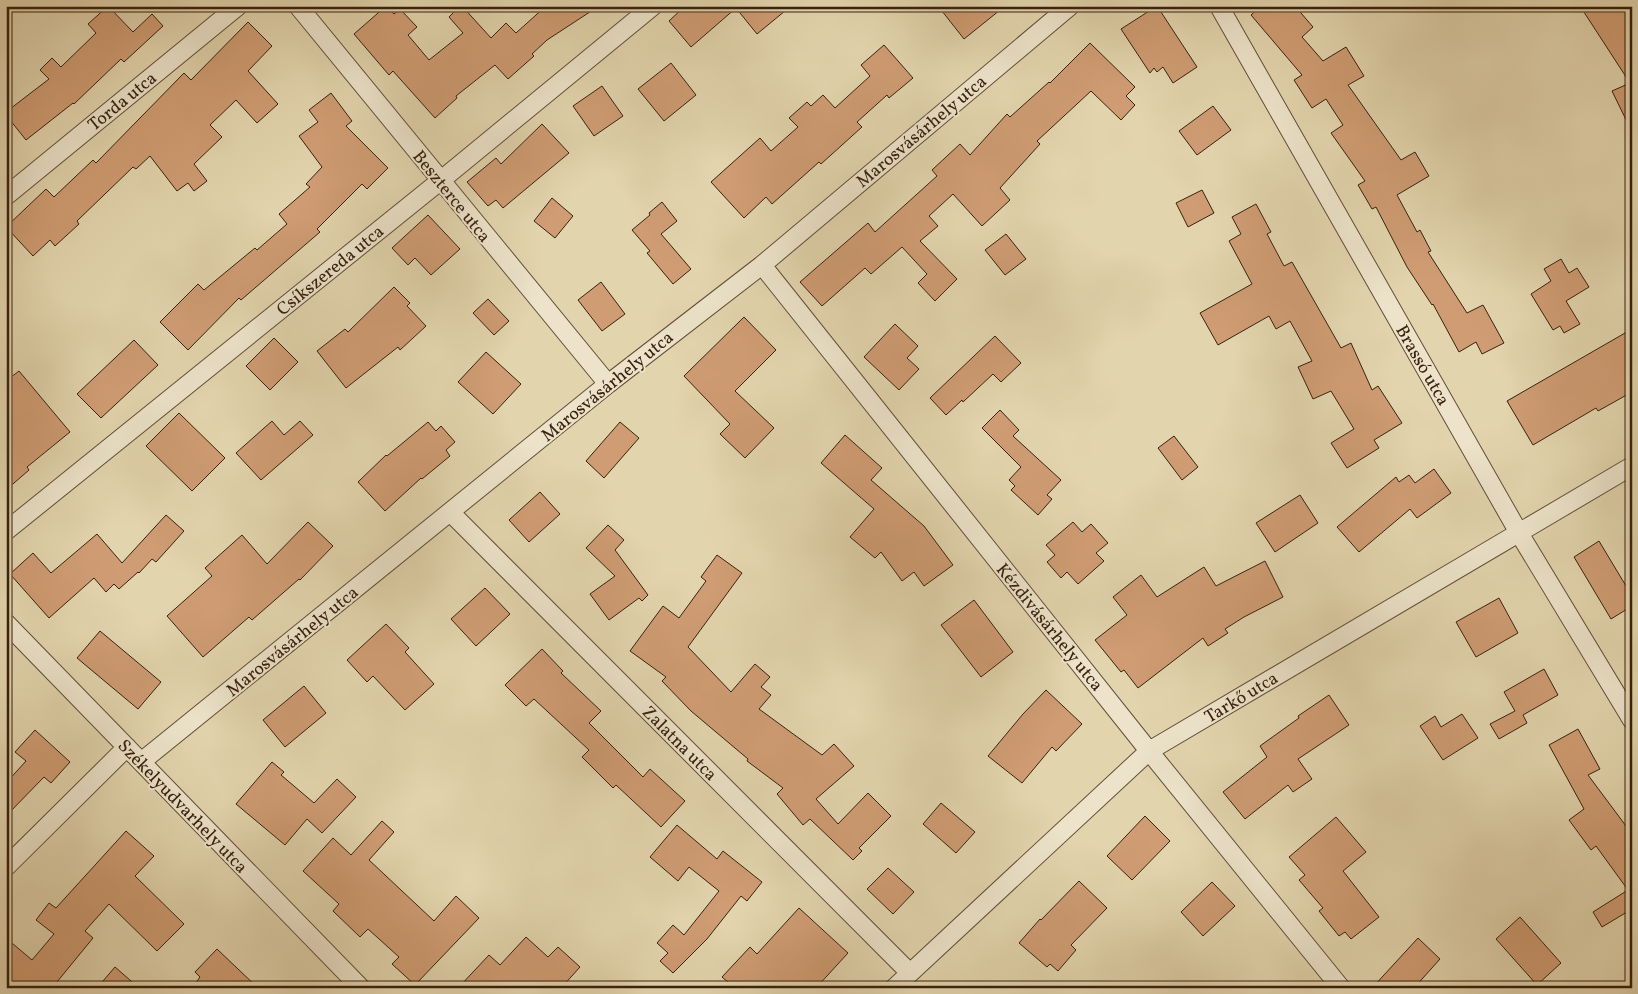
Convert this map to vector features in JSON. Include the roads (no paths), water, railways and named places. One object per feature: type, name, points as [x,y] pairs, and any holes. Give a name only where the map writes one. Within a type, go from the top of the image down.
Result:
[{"type":"street","name":"Torda utca","points":[[6,196],[238,6]]},
{"type":"street","name":"Beszterce utca","points":[[298,6],[608,384]]},
{"type":"street","name":"Csíkszereda utca","points":[[6,531],[440,181],[653,6]]},
{"type":"street","name":"Marosvásárhely utca","points":[[141,762],[608,384],[762,265],[1070,6]]},
{"type":"street","name":"Brassó utca","points":[[1220,6],[1519,533],[1632,720]]},
{"type":"street","name":"Kézdivásárhely utca","points":[[762,265],[1149,751],[1341,988]]},
{"type":"street","name":"Tarkő utca","points":[[894,988],[1149,751],[1632,466]]},
{"type":"street","name":"Zalatna utca","points":[[451,513],[910,973]]},
{"type":"street","name":"Székelyudvarhely utca","points":[[6,623],[361,988]]},
{"type":"street","points":[[6,867],[127,747]]}]
